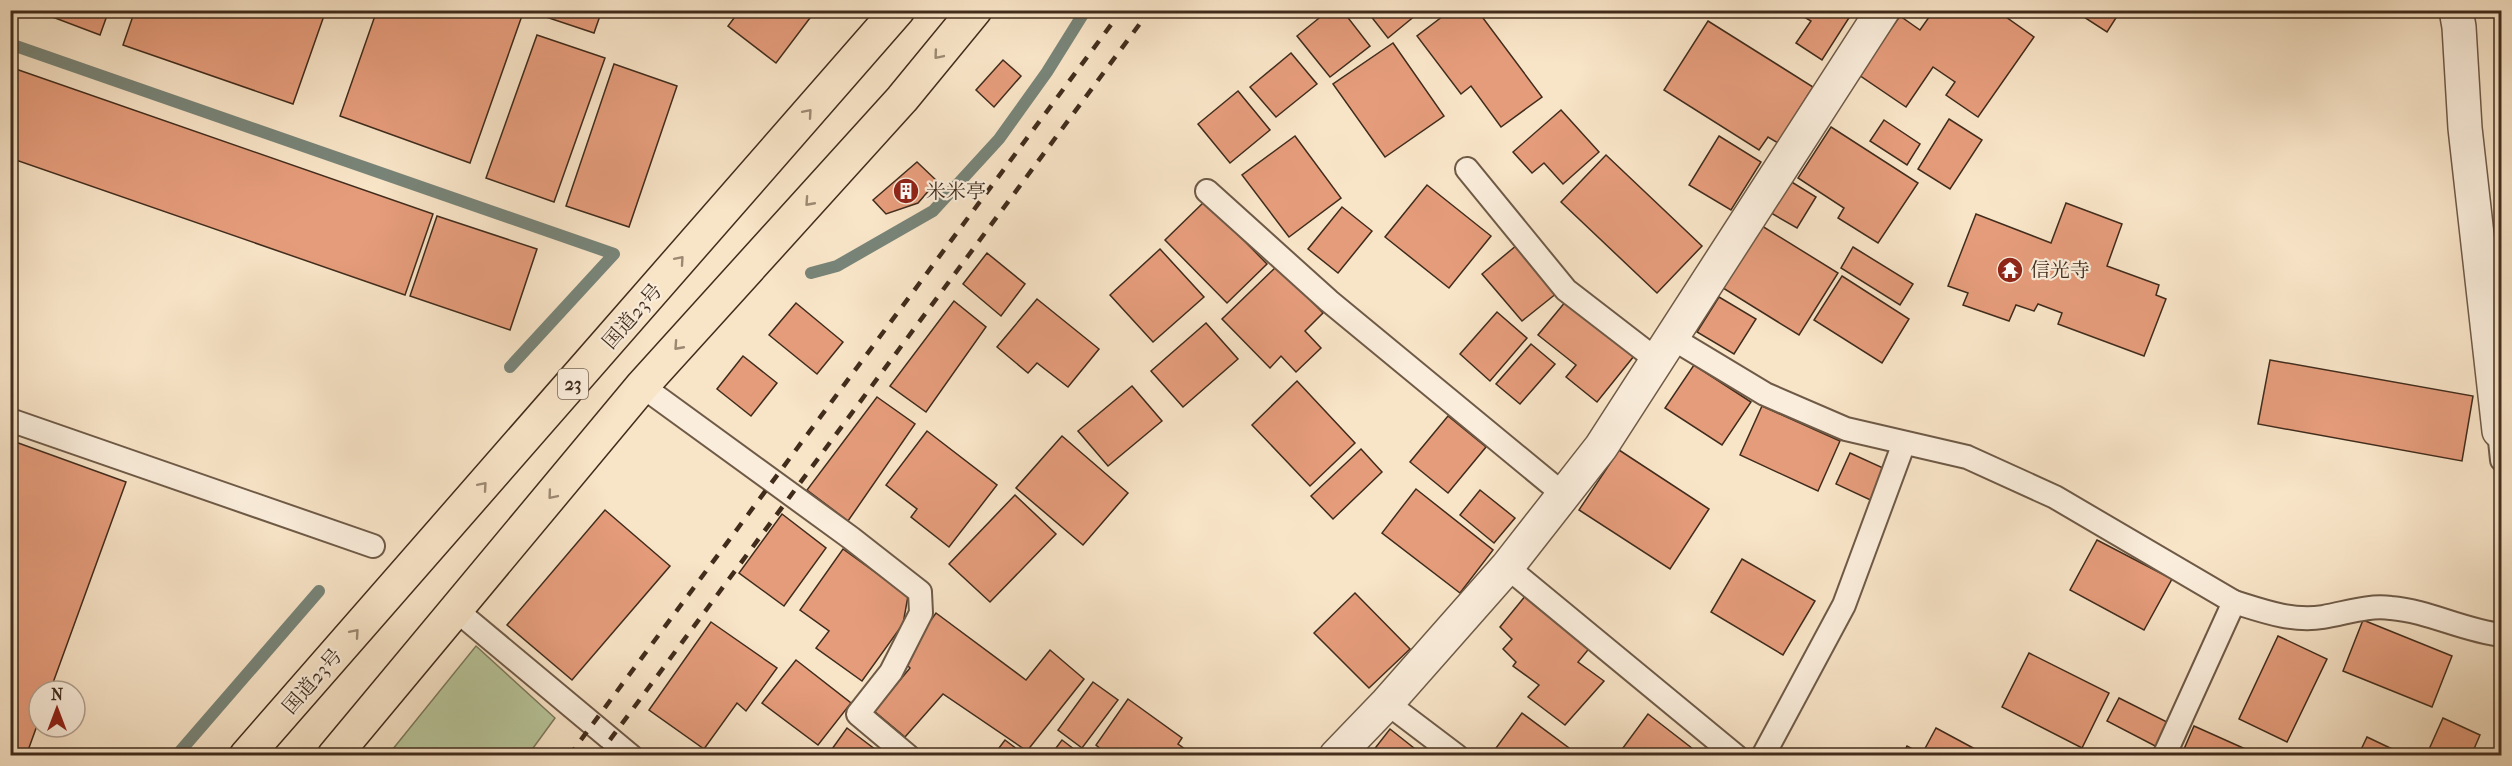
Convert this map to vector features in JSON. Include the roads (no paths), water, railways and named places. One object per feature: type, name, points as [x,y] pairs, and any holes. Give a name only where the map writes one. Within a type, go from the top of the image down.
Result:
[{"type":"highway","name":"国道23号","points":[[246,756],[898,10]]},
{"type":"highway","points":[[333,756],[642,386],[902,99],[975,10]]},
{"type":"street","points":[[1336,756],[1387,703],[1507,567],[1601,447],[1883,10]]},
{"type":"street","points":[[2456,10],[2465,128],[2501,441]]},
{"type":"lane","points":[[1467,169],[1566,290],[1665,350],[1846,429],[1967,457],[2055,496],[2218,590],[2234,602],[2276,615],[2295,617],[2321,617],[2369,606],[2393,608],[2427,615],[2484,633],[2502,635]]},
{"type":"lane","points":[[1207,191],[1329,301],[1563,494]]},
{"type":"lane","points":[[642,386],[920,591],[921,613],[891,672],[858,714],[908,756]]},
{"type":"lane","points":[[10,420],[373,546]]},
{"type":"lane","points":[[1764,756],[1844,605],[1904,443]]},
{"type":"lane","points":[[1507,567],[1736,756]]},
{"type":"lane","points":[[2164,756],[2234,602]]},
{"type":"lane","points":[[456,610],[631,756]]},
{"type":"lane","points":[[1387,703],[1456,756]]},
{"type":"waterway","points":[[811,273],[837,266],[933,211],[999,139],[1047,72],[1085,11]]},
{"type":"waterway","points":[[10,44],[614,254],[510,367]]},
{"type":"waterway","points":[[176,756],[319,591]]},
{"type":"railway","points":[[569,756],[1122,10]]},
{"type":"railway","points":[[598,756],[1150,10]]},
{"type":"place","name":"米米亭","points":[[906,191]]},
{"type":"place","name":"信光寺","points":[[2010,270]]}]
